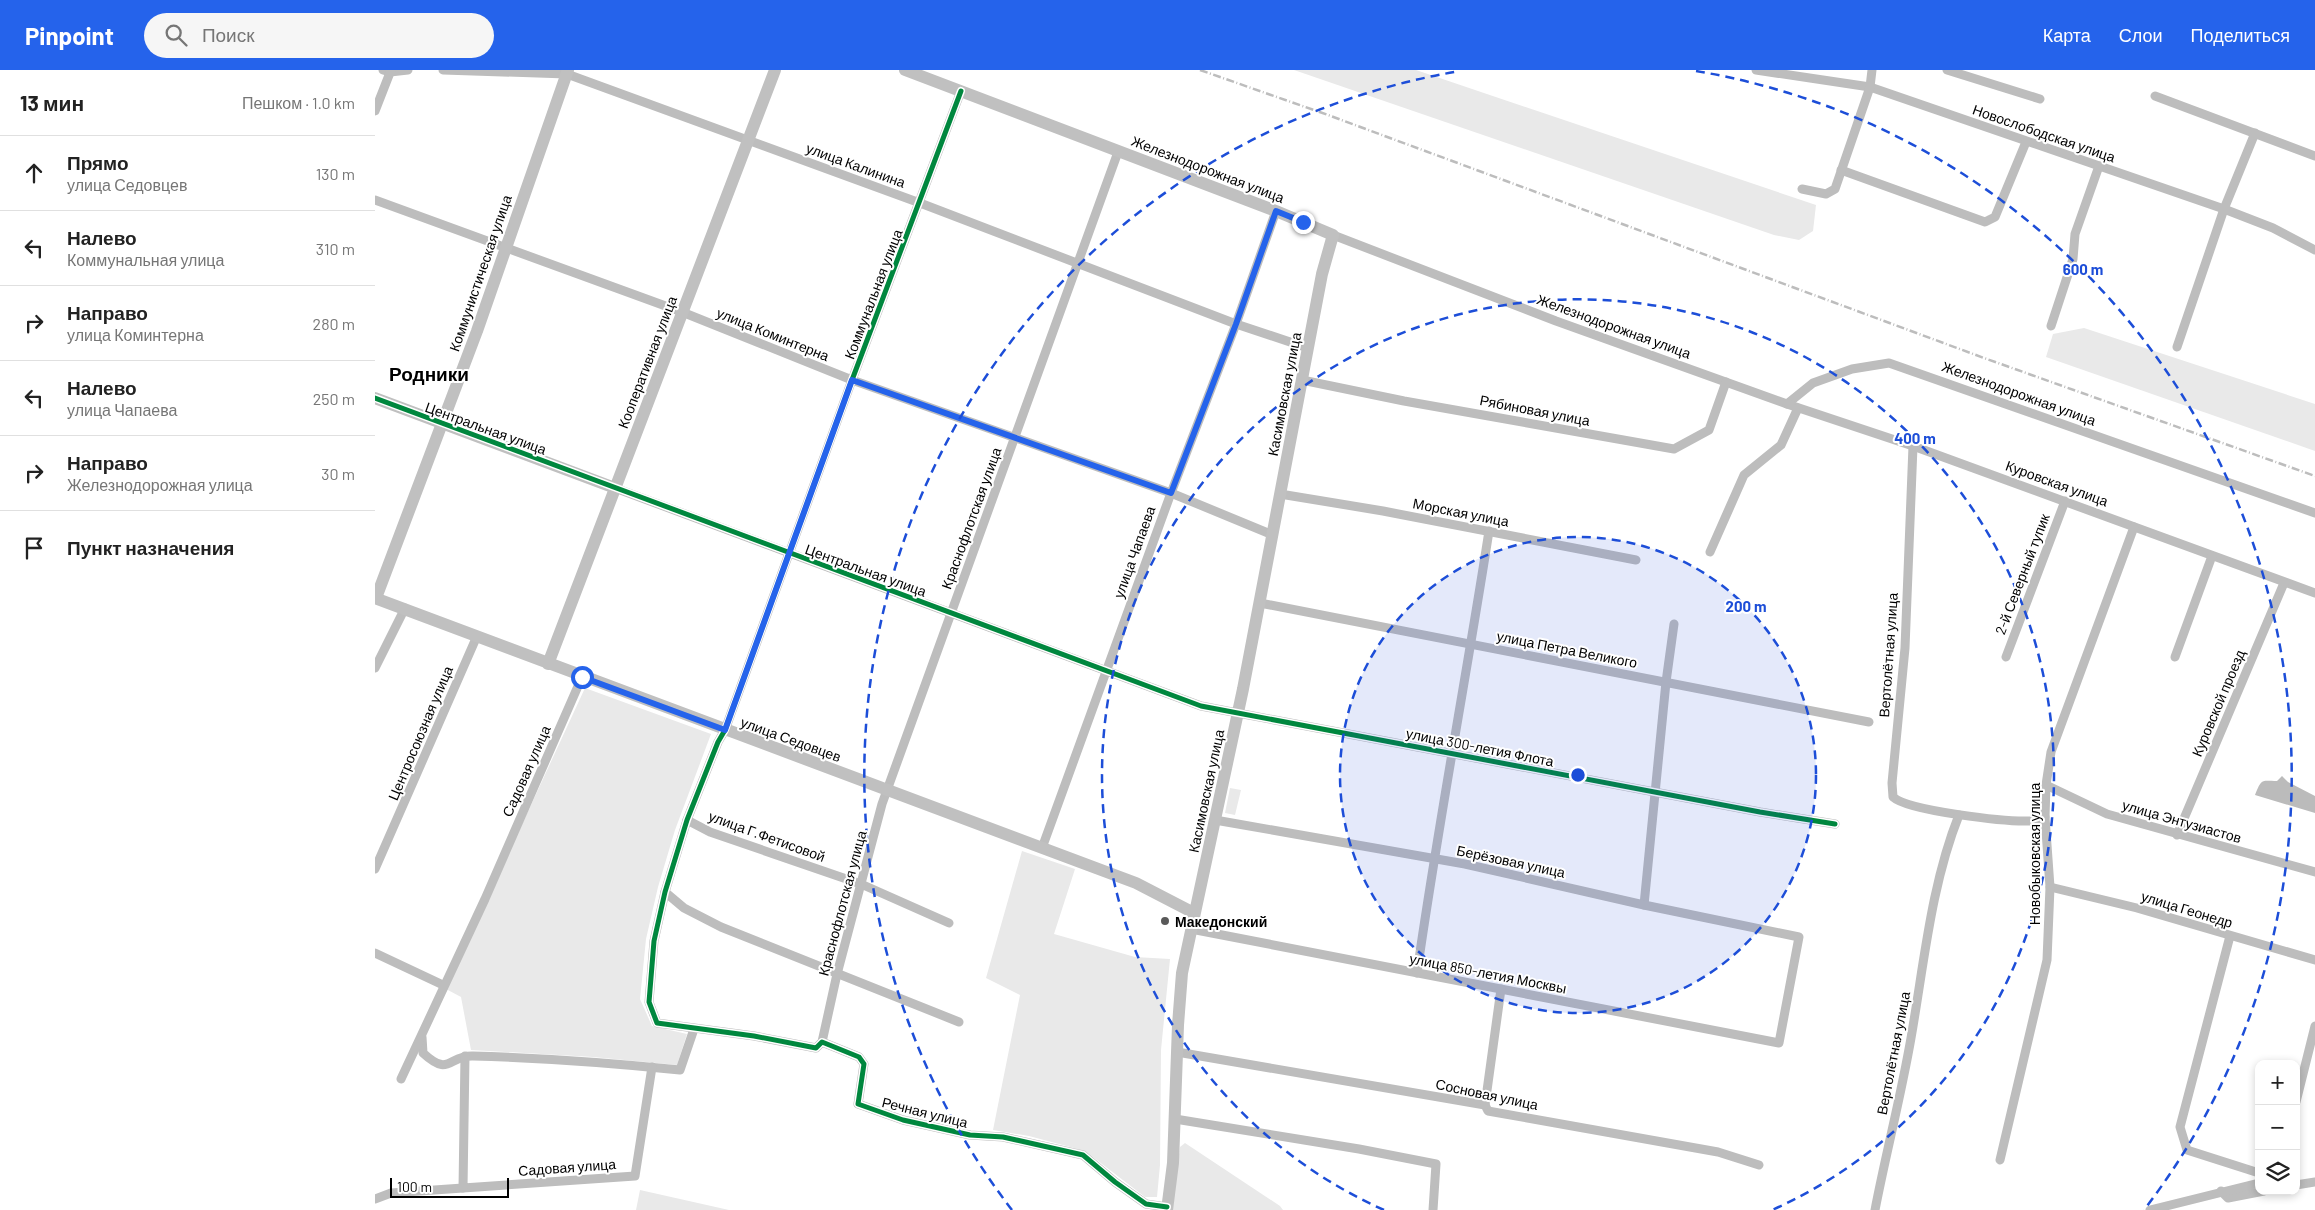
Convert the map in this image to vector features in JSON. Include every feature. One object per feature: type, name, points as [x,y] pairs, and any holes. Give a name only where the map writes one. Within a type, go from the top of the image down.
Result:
[{"type":"street","points":[[375,111],[388,71],[408,70]]},
{"type":"street","name":"улица Калинина","points":[[443,70],[567,72],[1077,265],[1236,324],[1308,348]]},
{"type":"street","name":"Кооперативная улица","points":[[548,664],[775,70]]},
{"type":"street","name":"Железнодорожная улица","points":[[905,70],[1276,211],[1371,252],[1787,404],[1813,383],[1852,369],[1889,363],[2315,514]]},
{"type":"street","name":"Новослободская улица","points":[[1756,70],[1870,88],[2224,209],[2273,228],[2315,250]]},
{"type":"street","points":[[1802,189],[1826,194],[1835,189],[1870,88],[1872,70]]},
{"type":"street","points":[[1947,70],[2040,99]]},
{"type":"street","name":"Коммунистическая улица","points":[[376,598],[477,331],[504,248],[567,72]]},
{"type":"street","name":"Коммунальная улица","points":[[694,1029],[657,1023],[649,1002],[654,941],[665,892],[687,820],[718,742],[725,730],[788,553],[961,91]]},
{"type":"street","points":[[2155,96],[2315,156]]},
{"type":"street","points":[[2177,347],[2224,209],[2255,133]]},
{"type":"street","points":[[1841,170],[1985,222],[1995,217],[2026,142]]},
{"type":"street","name":"Краснофлотская улица","points":[[823,1042],[837,974],[887,790],[1118,152]]},
{"type":"street","points":[[2051,326],[2073,259],[2075,234],[2099,166]]},
{"type":"street","name":"улица Коминтерна","points":[[375,200],[682,312],[852,380],[1171,493],[1273,535]]},
{"type":"street","name":"улица Чапаева","points":[[1042,848],[1105,672],[1236,324],[1276,211]]},
{"type":"street","name":"Касимовская улица","points":[[1167,1208],[1173,1163],[1180,990],[1191,929],[1238,714],[1322,274],[1333,235]]},
{"type":"street","name":"Рябиновая улица","points":[[1302,380],[1404,401],[1674,450],[1709,430],[1726,382]]},
{"type":"street","name":"Центральная улица","points":[[375,398],[1105,672],[1201,706],[1238,714]]},
{"type":"street","name":"Куровская улица","points":[[1787,404],[1913,446],[2315,593]]},
{"type":"street","points":[[1710,552],[1744,475],[1781,445],[1799,408]]},
{"type":"street","name":"Вертолётная улица","points":[[1913,446],[1905,648],[1892,794],[1898,800],[1959,815],[2032,822],[2045,817]]},
{"type":"street","name":"Морская улица","points":[[1280,494],[1489,531],[1635,560]]},
{"type":"street","name":"2-й Северный тупик","points":[[2006,656],[2065,501]]},
{"type":"street","name":"Новобыковская улица","points":[[2000,1160],[2047,960],[2050,887],[2045,817],[2046,785],[2051,752],[2134,527]]},
{"type":"street","points":[[1417,973],[1433,858],[1489,531]]},
{"type":"street","points":[[2175,657],[2211,556]]},
{"type":"street","name":"Куровской проезд","points":[[2177,835],[2284,583]]},
{"type":"street","name":"улица Седовцев","points":[[376,598],[582,677],[1136,883],[1195,913]]},
{"type":"street","name":"улица Петра Великого","points":[[1259,604],[1869,722]]},
{"type":"street","points":[[375,668],[405,608]]},
{"type":"street","points":[[1644,905],[1657,791],[1666,682],[1674,624]]},
{"type":"street","name":"Центросоюзная улица","points":[[375,869],[477,636]]},
{"type":"street","name":"Садовая улица","points":[[401,1079],[443,985],[485,899],[582,677]]},
{"type":"street","name":"улица 300-летия Флота","points":[[1238,714],[1657,791],[1760,812],[1835,824]]},
{"type":"street","name":"улица Энтузиастов","points":[[2046,785],[2107,814],[2315,872]]},
{"type":"street","name":"Вертолётная улица","points":[[1875,1210],[1909,1055],[1940,877],[1948,844],[1959,815]]},
{"type":"street","name":"улица Г.Фетисовой","points":[[687,820],[710,832],[861,884],[949,923]]},
{"type":"street","name":"Берёзовая улица","points":[[1215,820],[1433,858],[1799,937],[1779,1043]]},
{"type":"street","name":"улица Геонедр","points":[[2050,887],[2137,908],[2315,960]]},
{"type":"street","points":[[665,892],[684,908],[721,927],[959,1022]]},
{"type":"street","name":"улица 850-летия Москвы","points":[[1191,929],[1779,1043]]},
{"type":"street","points":[[2230,936],[2181,1127],[2187,1150],[2255,1172]]},
{"type":"street","points":[[375,953],[443,985]]},
{"type":"street","points":[[1485,1105],[1501,989]]},
{"type":"street","points":[[2300,1086],[2315,1026]]},
{"type":"street","points":[[422,1035],[423,1053],[434,1064],[449,1065],[465,1056],[568,1059],[680,1070],[694,1029],[754,1036],[816,1048],[823,1042]]},
{"type":"street","name":"Речная улица","points":[[823,1042],[859,1057],[864,1064],[858,1104],[903,1120],[970,1135],[1011,1139],[1083,1155],[1115,1182],[1146,1204],[1167,1208]]},
{"type":"street","name":"Сосновая улица","points":[[1177,1052],[1485,1105],[1488,1111],[1718,1152],[1759,1165]]},
{"type":"street","points":[[375,1199],[391,1194],[463,1188],[465,1056]]},
{"type":"street","name":"Садовая улица","points":[[463,1188],[635,1176],[652,1067]]},
{"type":"street","points":[[1175,1119],[1359,1149],[1435,1164],[1433,1210]]},
{"type":"street","points":[[2300,1184],[2315,1182]]},
{"type":"street","points":[[2151,1210],[2255,1184]]},
{"type":"street","points":[[2221,1191],[2228,1198],[2255,1193]]},
{"type":"shaded area","points":[[1294,70],[1416,70],[1816,205],[1813,231],[1799,240],[1774,235]]},
{"type":"shaded area","points":[[2084,328],[2315,404],[2315,451],[2046,357],[2053,334]]},
{"type":"shaded area","points":[[585,688],[711,734],[675,830],[658,887],[646,939],[640,999],[652,1026],[687,1034],[677,1065],[593,1057],[471,1050],[461,997],[446,989]]},
{"type":"shaded area","points":[[2282,776],[2288,782],[2315,796],[2315,813],[2255,795],[2261,783],[2277,781]]},
{"type":"shaded area","points":[[1230,788],[1241,790],[1235,815],[1225,813]]},
{"type":"shaded area","points":[[1022,851],[1075,869],[1054,934],[1135,957],[1170,959],[1161,1050],[1160,1165],[1157,1197],[1145,1197],[1085,1151],[1029,1136],[993,1130],[1020,995],[986,978]]},
{"type":"shaded area","points":[[1185,1143],[1280,1206],[1283,1210],[1172,1210],[1180,1147]]},
{"type":"shaded area","points":[[640,1190],[729,1210],[636,1210]]},
{"type":"railway","points":[[1200,70],[1328,115],[1984,358],[2315,476]]},
{"type":"cycle path","points":[[961,91],[852,380],[725,730],[718,742],[687,820],[665,892],[654,941],[649,1002],[657,1023],[754,1036],[816,1048],[822,1042],[859,1057],[864,1064],[858,1104],[903,1120],[970,1135],[1003,1137],[1083,1155],[1115,1182],[1146,1204],[1167,1207]]},
{"type":"cycle path","points":[[375,398],[1201,706],[1760,812],[1835,824]]},
{"type":"place","name":"Македонский","points":[[1165,921]]},
{"type":"district","name":"Родники","points":[[429,373]]},
{"type":"route","points":[[582,677],[725,730],[852,380],[1171,493],[1236,324],[1276,211],[1303,222]]}]
